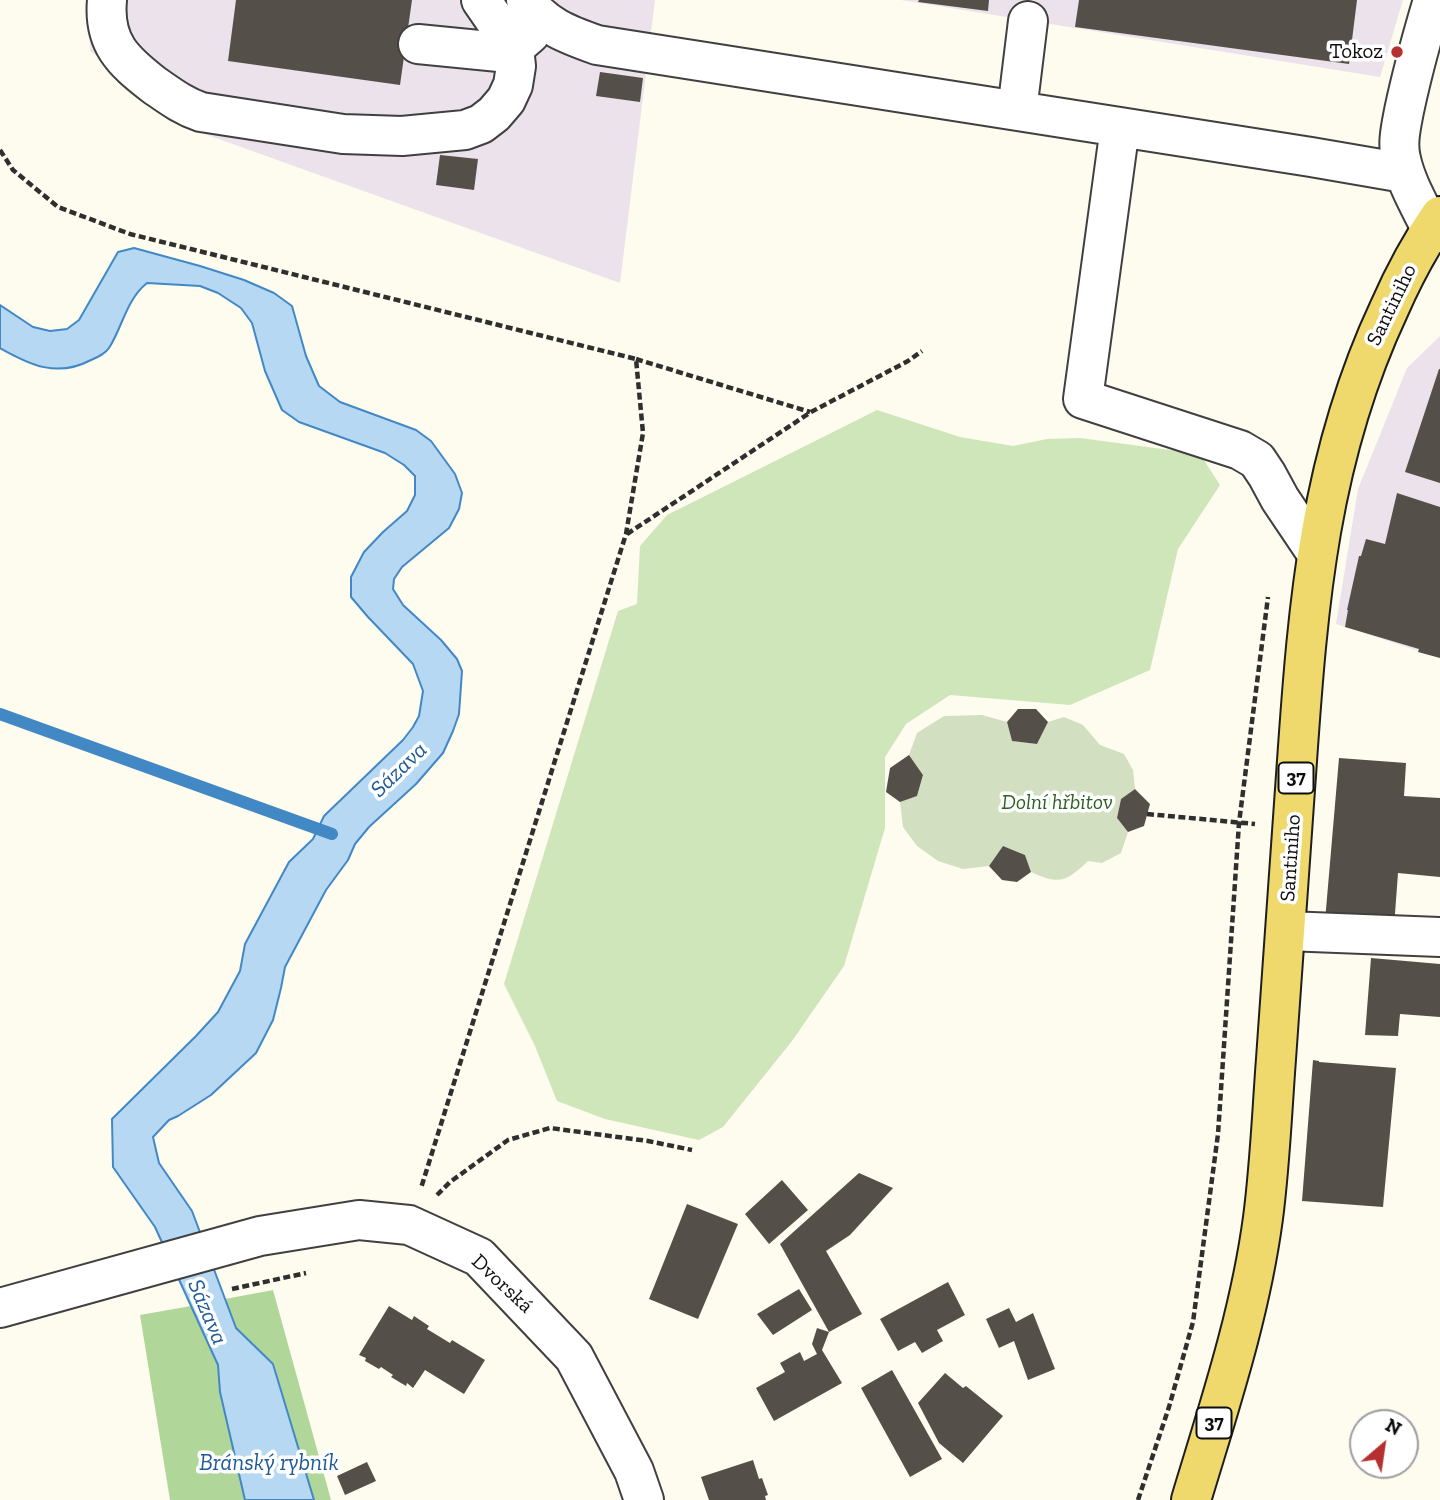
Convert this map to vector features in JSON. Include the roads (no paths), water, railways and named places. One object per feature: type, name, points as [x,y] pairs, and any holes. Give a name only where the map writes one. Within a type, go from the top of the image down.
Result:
[{"type":"main road","name":"Santiniho","points":[[1191,1500],[1237,1346],[1254,1276],[1263,1215],[1286,931],[1304,657],[1328,492],[1343,430],[1371,348],[1392,302],[1437,226]]},
{"type":"street","points":[[107,0],[110,36],[118,53],[133,68],[182,105],[201,112],[343,134],[402,136],[465,130],[481,124],[506,100],[513,85],[516,66],[514,48],[481,0]]},
{"type":"street","points":[[1433,0],[1419,47],[1399,136],[1404,173],[1437,226]]},
{"type":"street","points":[[418,44],[499,52],[514,48],[535,11],[558,30],[597,45],[1404,173]]},
{"type":"street","points":[[1017,111],[1028,20]]},
{"type":"street","points":[[1120,127],[1083,399],[1241,450],[1256,460],[1267,475],[1317,554]]},
{"type":"street","points":[[1286,931],[1440,937]]},
{"type":"street","name":"Dvorská","points":[[0,1308],[260,1236],[359,1220],[409,1225],[479,1257],[574,1357],[634,1471],[644,1500]]},
{"type":"water","points":[[134,248],[244,280],[274,293],[292,306],[306,356],[319,386],[340,402],[416,430],[431,441],[455,474],[462,493],[459,509],[449,528],[402,567],[394,579],[393,589],[403,605],[441,640],[457,659],[462,671],[459,714],[443,753],[416,784],[369,827],[326,890],[285,967],[273,1020],[256,1053],[211,1095],[169,1120],[153,1137],[159,1163],[192,1211],[236,1328],[273,1364],[314,1500],[245,1500],[220,1392],[218,1365],[155,1227],[113,1167],[112,1119],[218,1012],[240,971],[245,944],[289,862],[313,839],[324,816],[403,740],[419,716],[423,691],[413,664],[351,597],[351,577],[364,552],[407,511],[415,495],[415,476],[385,453],[299,422],[282,410],[265,371],[252,323],[241,308],[218,293],[200,286],[147,283],[129,305],[107,350],[79,365],[55,369],[44,367],[22,360],[0,348],[0,305],[33,327],[50,331],[67,329],[79,320],[118,252]]},
{"type":"waterway","points":[[0,714],[332,834]]},
{"type":"place","name":"Tokoz","points":[[1397,52]]},
{"type":"water label","name":"Sázava","points":[[399,770]]},
{"type":"water label","name":"Sázava","points":[[207,1312]]},
{"type":"water label","name":"Bránský rybník","points":[[269,1463]]},
{"type":"park label","name":"Dolní hřbitov","points":[[1057,803]]}]
